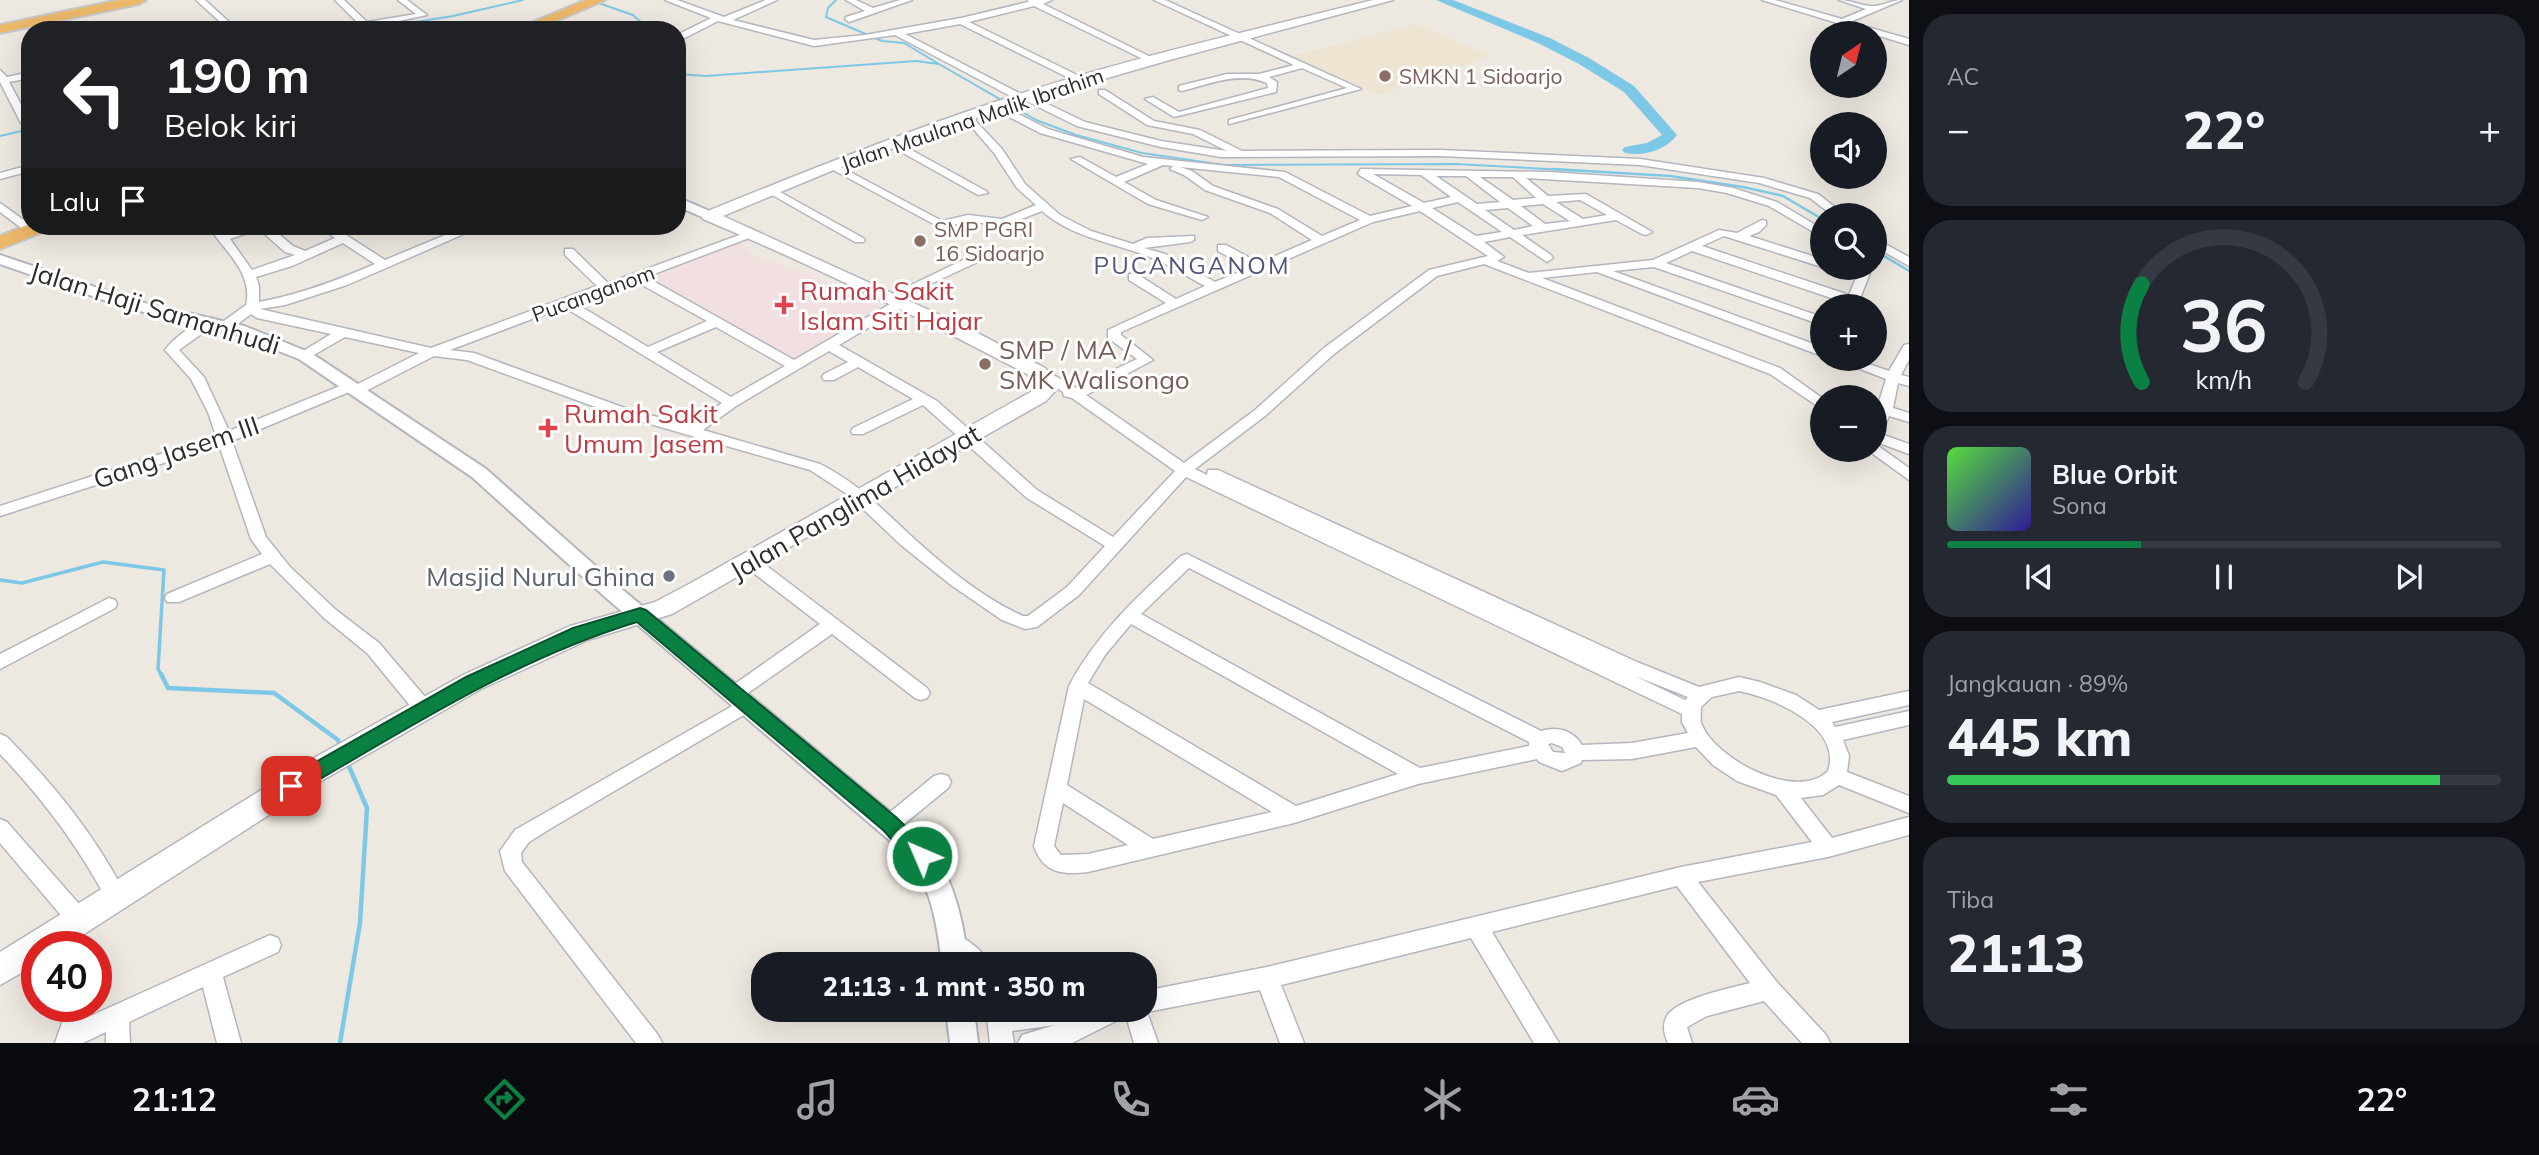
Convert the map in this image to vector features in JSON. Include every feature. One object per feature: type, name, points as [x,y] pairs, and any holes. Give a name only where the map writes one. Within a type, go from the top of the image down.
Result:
[{"type":"highway","points":[[38,21],[139,0]]},
{"type":"highway","points":[[545,21],[592,3]]},
{"type":"highway","points":[[0,29],[21,25]]},
{"type":"highway","points":[[0,241],[21,233]]},
{"type":"main road","name":"Jalan Maulana Malik Ibrahim","points":[[709,216],[831,166],[1022,98],[1153,60],[1387,0]]},
{"type":"main road","points":[[709,216],[752,233],[1038,372],[1046,384],[1039,397]]},
{"type":"main road","name":"Jalan Panglima Hidayat","points":[[70,931],[115,895],[313,772],[472,682],[579,633],[663,608],[1039,397]]},
{"type":"main road","name":"Jalan Panglima Hidayat","points":[[0,970],[21,959]]},
{"type":"street","points":[[200,0],[222,21]]},
{"type":"street","points":[[339,0],[361,21]]},
{"type":"street","points":[[388,21],[423,15],[402,0]]},
{"type":"street","points":[[670,0],[720,19],[814,43],[865,38],[961,21],[1048,0]]},
{"type":"street","points":[[686,34],[773,0]]},
{"type":"street","points":[[850,0],[872,11]]},
{"type":"street","points":[[879,35],[849,19],[908,0]]},
{"type":"street","points":[[1158,0],[1348,92],[1233,122]]},
{"type":"street","points":[[1766,0],[1840,21]]},
{"type":"street","points":[[1843,0],[1874,9]]},
{"type":"street","points":[[1845,21],[1898,0]]},
{"type":"street","points":[[1032,2],[1153,60]]},
{"type":"street","points":[[961,21],[1080,80]]},
{"type":"street","points":[[895,32],[1022,98],[1081,124],[1192,149],[1240,154],[1440,153],[1640,162],[1768,181],[1814,196],[1823,203]]},
{"type":"street","points":[[1887,35],[1909,42]]},
{"type":"street","points":[[1276,60],[1302,68]]},
{"type":"street","points":[[1193,94],[1182,88],[1234,75],[1262,76],[1302,68]]},
{"type":"street","points":[[1272,82],[1302,68]]},
{"type":"street","points":[[21,75],[3,76],[21,114]]},
{"type":"street","points":[[1262,76],[1272,82]]},
{"type":"street","points":[[1150,99],[1178,115],[1273,90],[1272,82]]},
{"type":"street","points":[[1102,92],[1151,123],[1196,132],[1235,149],[1240,154]]},
{"type":"street","points":[[1203,99],[1214,105]]},
{"type":"street","points":[[997,106],[1044,131],[1185,172],[1209,188],[1266,207],[1321,241]]},
{"type":"street","points":[[968,116],[998,151],[1021,186],[1041,206],[1087,233],[1161,257],[1214,287]]},
{"type":"street","points":[[893,143],[982,193]]},
{"type":"street","points":[[1076,159],[1152,202],[1202,217]]},
{"type":"street","points":[[1115,182],[1157,164],[1275,172],[1292,177],[1369,220]]},
{"type":"street","points":[[831,166],[939,225],[968,218],[1003,223],[1041,206]]},
{"type":"street","points":[[0,176],[21,170]]},
{"type":"street","points":[[220,235],[249,275],[256,298],[253,307],[257,314],[432,352],[469,356],[524,374],[572,395],[815,467],[832,475],[861,496],[949,576],[1015,620],[1025,623],[1038,620],[1073,591],[1116,546],[1183,465],[1260,413],[1329,351],[1425,277],[1439,270],[1487,261],[1498,256],[1363,172],[1466,172],[1642,180],[1729,190],[1773,204],[1810,227]]},
{"type":"street","points":[[1423,172],[1547,258]]},
{"type":"street","points":[[1466,172],[1543,228]]},
{"type":"street","points":[[1515,174],[1544,199],[1581,223]]},
{"type":"street","points":[[771,190],[859,240]]},
{"type":"street","points":[[1473,208],[1584,197],[1612,216],[1646,232]]},
{"type":"street","points":[[1039,397],[1061,392],[1076,394],[1144,363],[1146,358],[1116,338],[1114,333],[1175,304],[1369,220],[1459,198]]},
{"type":"street","points":[[686,205],[709,216]]},
{"type":"street","points":[[0,206],[21,219]]},
{"type":"street","points":[[1476,240],[1611,219],[1612,216]]},
{"type":"street","points":[[1740,236],[1758,226],[1791,254]]},
{"type":"street","name":"Pucanganom","points":[[353,389],[432,352],[752,233]]},
{"type":"street","points":[[1527,276],[1655,262],[1719,233],[1740,236],[1810,260]]},
{"type":"street","points":[[222,238],[230,235]]},
{"type":"street","points":[[272,235],[289,250],[305,255]]},
{"type":"street","points":[[337,235],[383,264]]},
{"type":"street","points":[[424,709],[373,648],[330,614],[271,557],[259,539],[226,438],[197,377],[172,350],[180,341],[253,307],[281,302],[343,282],[454,235]]},
{"type":"street","points":[[1136,247],[1190,237]]},
{"type":"street","points":[[249,275],[343,239]]},
{"type":"street","points":[[1693,247],[1824,294]]},
{"type":"street","points":[[1223,248],[1259,268]]},
{"type":"street","points":[[1887,249],[1909,262]]},
{"type":"street","points":[[569,252],[606,288]]},
{"type":"street","points":[[691,432],[731,403],[831,346],[895,301],[982,255]]},
{"type":"street","name":"Jalan Haji Samanhudi","points":[[0,259],[132,305],[219,324],[305,356],[479,473],[640,614],[890,824],[922,856],[940,893],[954,952]]},
{"type":"street","points":[[1487,261],[1775,371],[1810,396]]},
{"type":"street","points":[[1655,262],[1810,317]]},
{"type":"street","points":[[1600,270],[1810,348]]},
{"type":"street","points":[[637,277],[714,323],[795,366]]},
{"type":"street","points":[[1133,277],[1175,304]]},
{"type":"street","points":[[566,303],[731,403]]},
{"type":"street","points":[[647,352],[714,323]]},
{"type":"street","points":[[305,356],[345,331]]},
{"type":"street","points":[[831,346],[923,399],[1032,494],[1116,546]]},
{"type":"street","points":[[1887,402],[1893,376],[1909,348]]},
{"type":"street","points":[[829,377],[858,362]]},
{"type":"street","points":[[1878,371],[1909,382]]},
{"type":"street","points":[[1038,372],[1183,465],[1694,702]]},
{"type":"street","name":"Gang Jasem III","points":[[0,511],[226,438],[353,389]]},
{"type":"street","points":[[858,431],[923,399]]},
{"type":"street","points":[[1887,411],[1909,418]]},
{"type":"street","points":[[1887,440],[1909,449]]},
{"type":"street","points":[[1887,458],[1909,475]]},
{"type":"street","points":[[173,598],[271,557]]},
{"type":"street","points":[[1540,745],[1419,776],[1294,815],[1066,866],[1049,860],[1044,846],[1078,686],[1091,662],[1129,615],[1187,560],[1540,745],[1546,757],[1562,763],[1574,758],[1576,753],[1632,751],[1699,739]]},
{"type":"street","points":[[749,561],[921,694]]},
{"type":"street","points":[[0,662],[109,604]]},
{"type":"street","points":[[1129,615],[1419,776]]},
{"type":"street","points":[[650,1043],[512,865],[510,851],[523,836],[742,699],[833,624]]},
{"type":"street","points":[[1739,684],[1766,689],[1793,701],[1816,718],[1832,735],[1840,757],[1837,776],[1816,790],[1783,790],[1750,780],[1720,761],[1699,739],[1692,724],[1694,702],[1715,685],[1739,684]]},
{"type":"street","points":[[1078,686],[1294,815]]},
{"type":"street","points":[[1816,718],[1909,698]]},
{"type":"street","points":[[1832,735],[1909,718]]},
{"type":"street","points":[[0,742],[34,776],[91,848],[115,895]]},
{"type":"street","points":[[1837,776],[1909,805]]},
{"type":"street","points":[[890,824],[941,782]]},
{"type":"street","points":[[1055,788],[1149,847]]},
{"type":"street","points":[[1783,790],[1828,848]]},
{"type":"street","points":[[1157,999],[1267,978],[1681,876],[1828,848],[1909,825]]},
{"type":"street","points":[[0,828],[67,931]]},
{"type":"street","points":[[1681,876],[1768,989],[1818,1043]]},
{"type":"street","points":[[1477,928],[1547,1043]]},
{"type":"street","points":[[67,1041],[270,945]]},
{"type":"street","points":[[211,973],[229,1043]]},
{"type":"street","points":[[1267,978],[1292,1043]]},
{"type":"street","points":[[1680,1043],[1676,1035],[1676,1021],[1703,1006],[1768,989]]},
{"type":"street","points":[[117,1017],[118,1043]]},
{"type":"street","points":[[67,1041],[74,1022]]},
{"type":"street","points":[[961,1022],[964,1043]]},
{"type":"street","points":[[1030,1043],[1075,1031],[1091,1022]]},
{"type":"street","points":[[1139,1022],[1146,1043]]},
{"type":"shaded area","name":"SMKN 1 Sidoarjo","points":[[1415,24],[1491,56],[1378,95],[1293,56]]},
{"type":"shaded area","name":"Rumah Sakit Islam Siti Hajar","points":[[737,241],[752,255],[839,286],[885,309],[794,363],[640,277]]},
{"type":"waterway","points":[[422,21],[523,0]]},
{"type":"waterway","points":[[590,0],[633,15],[640,21]]},
{"type":"waterway","points":[[836,0],[828,8],[826,17],[882,41],[904,43],[939,64]]},
{"type":"waterway","points":[[1442,0],[1545,41],[1629,89],[1670,135],[1657,145],[1630,150]]},
{"type":"waterway","points":[[686,75],[706,76],[916,61],[939,64]]},
{"type":"waterway","points":[[939,64],[1036,120],[1076,135],[1142,153],[1224,165],[1456,164],[1583,171]]},
{"type":"waterway","points":[[0,136],[21,131]]},
{"type":"waterway","points":[[1552,169],[1670,176],[1743,187],[1783,196],[1810,212]]},
{"type":"waterway","points":[[1887,258],[1909,271]]},
{"type":"waterway","points":[[0,580],[22,583],[103,562],[164,570],[158,669],[162,676]]},
{"type":"waterway","points":[[162,676],[168,688],[274,693],[338,740],[341,747]]},
{"type":"waterway","points":[[340,1043],[360,923],[367,808],[348,764]]},
{"type":"place","name":"SMKN 1 Sidoarjo","points":[[1385,76]]},
{"type":"place","name":"SMP PGRI 16 Sidoarjo","points":[[920,241]]},
{"type":"place","name":"Rumah Sakit Islam Siti Hajar","points":[[784,305]]},
{"type":"place","name":"SMP / MA / SMK Walisongo","points":[[985,364]]},
{"type":"place","name":"Rumah Sakit Umum Jasem","points":[[548,428]]},
{"type":"place","name":"Masjid Nurul Ghina","points":[[669,576]]},
{"type":"district","name":"PUCANGANOM","points":[[1192,265]]},
{"type":"route","points":[[291,786],[472,682],[579,633],[640,614],[890,824],[922,856]]}]
